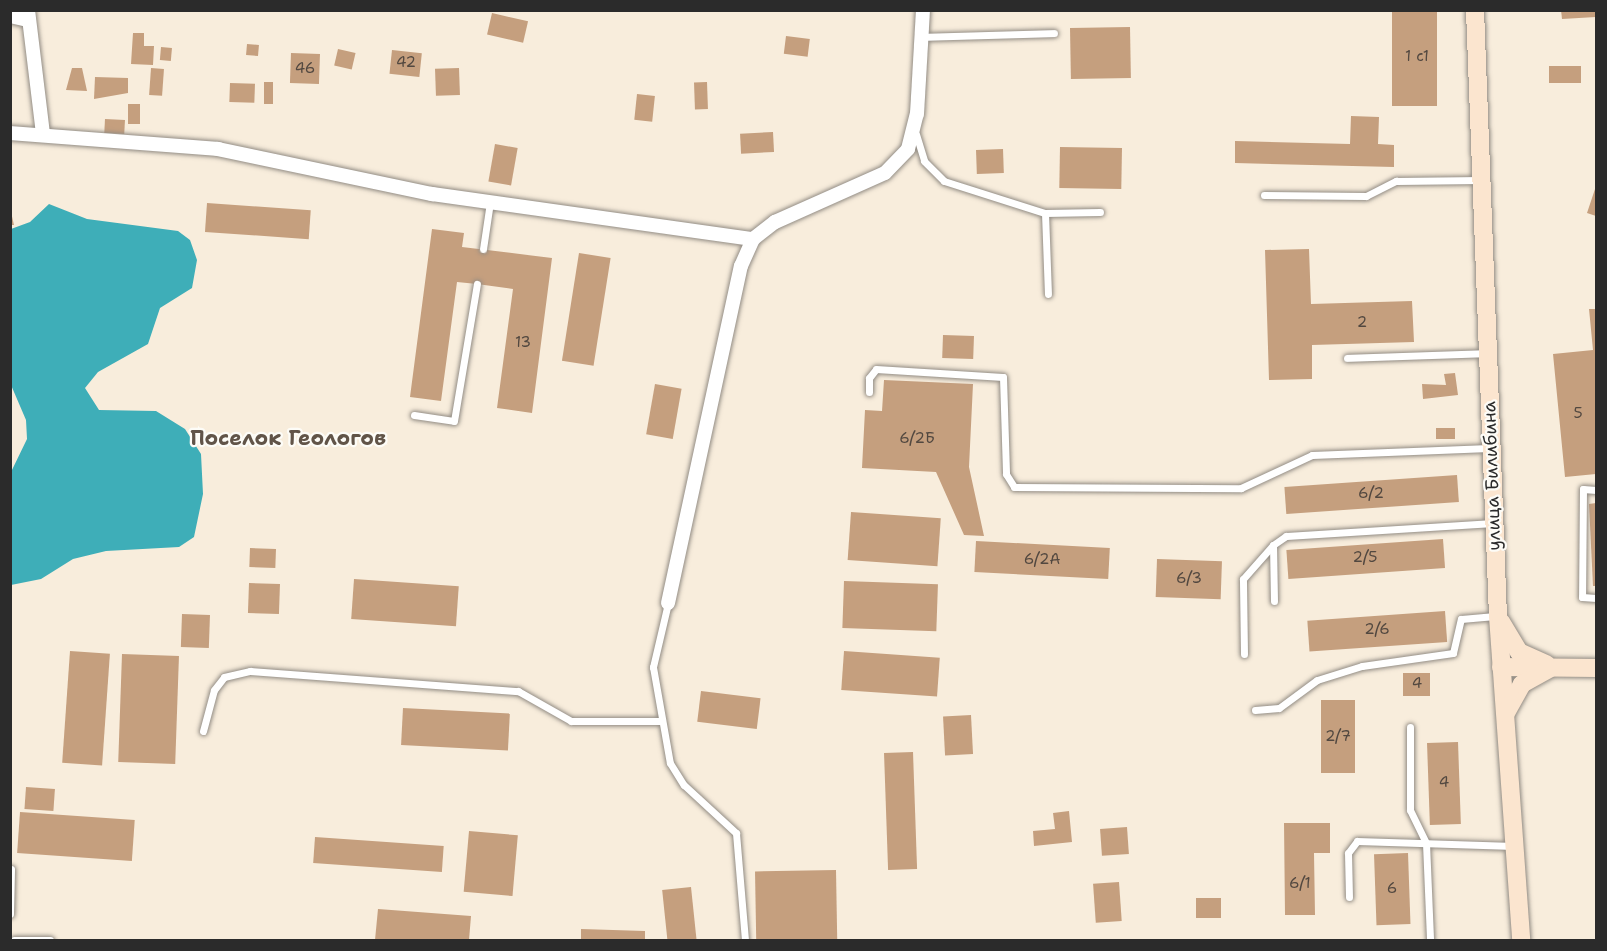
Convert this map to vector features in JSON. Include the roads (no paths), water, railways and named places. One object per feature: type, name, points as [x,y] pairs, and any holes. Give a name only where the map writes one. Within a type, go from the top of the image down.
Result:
[{"type":"main road","name":"улица Билибина","points":[[1475,10],[1498,616],[1521,940]]},
{"type":"main road","points":[[1498,616],[1519,652],[1554,667]]},
{"type":"main road","points":[[1501,667],[1596,668]]},
{"type":"main road","points":[[1504,718],[1522,684],[1554,667]]},
{"type":"street","points":[[668,603],[741,266],[753,239],[775,222],[885,173],[908,149],[914,126],[923,10]]},
{"type":"street","points":[[10,15],[28,15],[43,134]]},
{"type":"street","points":[[10,133],[218,149],[490,202],[753,239]]},
{"type":"lane","points":[[922,37],[1054,33]]},
{"type":"lane","points":[[914,126],[924,161],[944,181],[1045,213],[1100,212]]},
{"type":"lane","points":[[1264,195],[1366,196],[1396,181],[1481,180]]},
{"type":"lane","points":[[483,249],[490,202]]},
{"type":"lane","points":[[1045,213],[1048,294]]},
{"type":"lane","points":[[414,415],[454,421],[477,284]]},
{"type":"lane","points":[[1347,358],[1487,353]]},
{"type":"lane","points":[[869,392],[869,378],[876,369],[1002,377],[1006,474],[1014,488],[1241,488],[1312,455],[1491,448]]},
{"type":"lane","points":[[1596,490],[1583,489],[1582,597],[1596,598]]},
{"type":"lane","points":[[1244,654],[1243,579],[1273,545],[1298,534],[1494,523]]},
{"type":"lane","points":[[1273,545],[1274,601]]},
{"type":"lane","points":[[668,603],[653,667],[670,763],[684,785],[736,832],[746,940]]},
{"type":"lane","points":[[1255,710],[1279,708],[1317,680],[1362,666],[1453,653],[1461,619],[1498,616]]},
{"type":"lane","points":[[203,731],[214,690],[224,677],[250,671],[518,691],[571,721],[662,721]]},
{"type":"lane","points":[[1410,727],[1410,810],[1426,843],[1430,940]]},
{"type":"lane","points":[[1349,897],[1348,853],[1357,841],[1514,846]]},
{"type":"lane","points":[[10,915],[11,869]]},
{"type":"lane","points":[[14,940],[50,940]]},
{"type":"water","points":[[49,204],[87,219],[178,231],[190,240],[197,260],[192,288],[160,308],[148,344],[98,372],[85,388],[99,410],[156,411],[185,429],[201,454],[203,494],[194,537],[179,547],[106,551],[73,559],[41,579],[11,585],[11,472],[27,439],[26,420],[11,385],[11,229],[30,222]]},
{"type":"district","name":"Поселок Геологов","points":[[288,438]]}]
